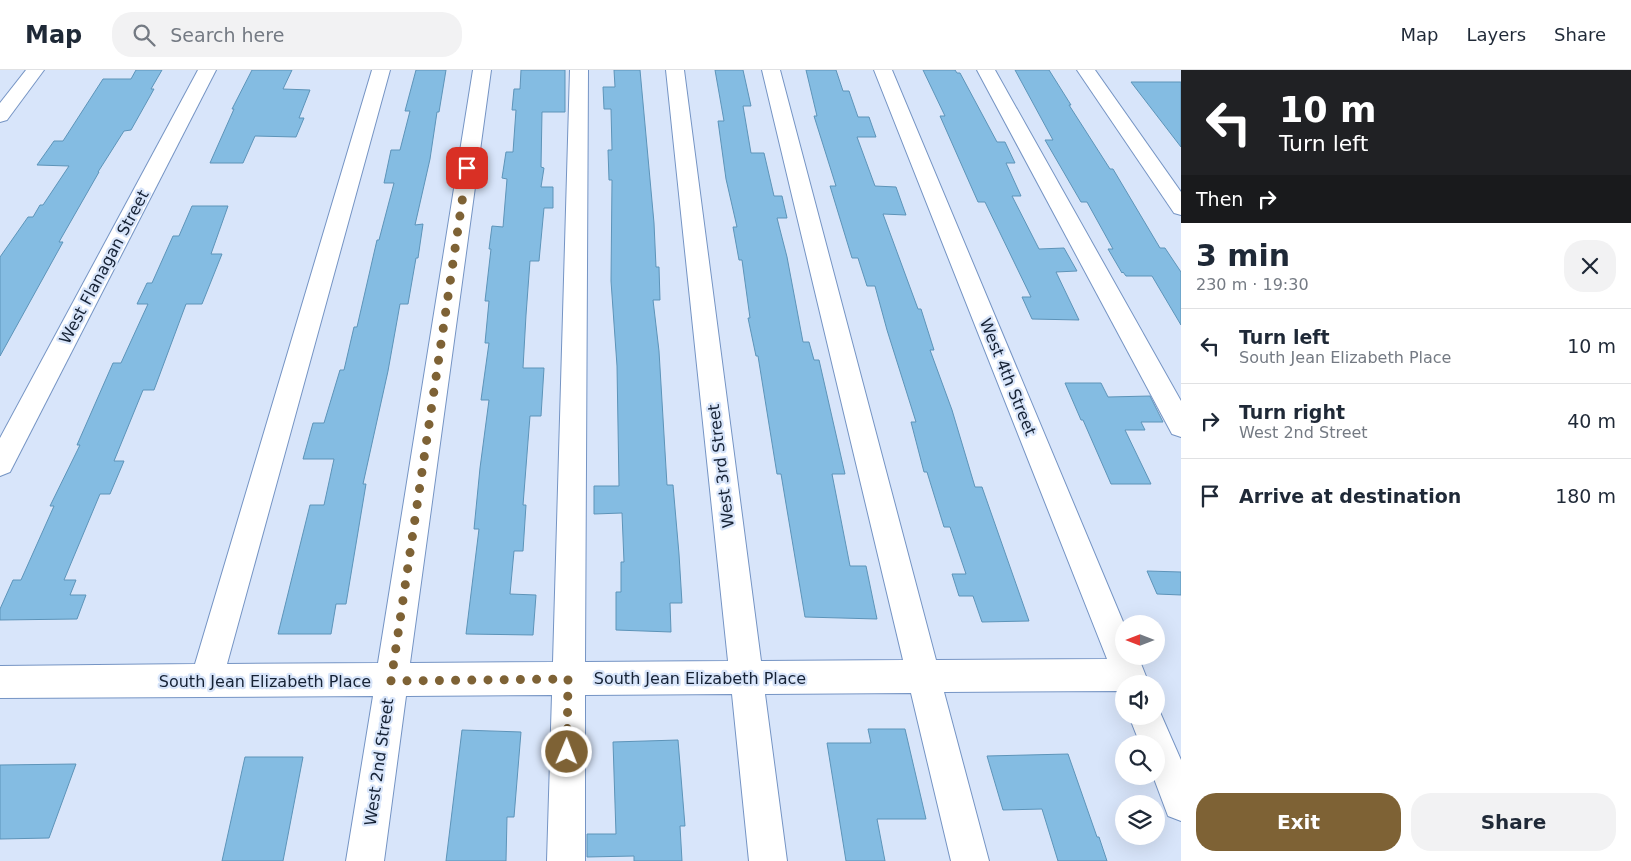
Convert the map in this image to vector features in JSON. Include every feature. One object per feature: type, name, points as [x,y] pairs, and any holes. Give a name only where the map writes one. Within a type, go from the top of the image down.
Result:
[{"type":"street","points":[[0,116],[35,70]]},
{"type":"street","name":"West Flanagan Street","points":[[0,464],[207,70]]},
{"type":"street","points":[[206,681],[381,70]]},
{"type":"street","name":"West 2nd Street","points":[[365,861],[482,70]]},
{"type":"street","points":[[566,861],[579,70]]},
{"type":"street","name":"West 3rd Street","points":[[675,70],[768,861]]},
{"type":"street","points":[[771,70],[970,861]]},
{"type":"street","name":"West 4th Street","points":[[883,70],[1129,675]]},
{"type":"street","points":[[986,70],[1181,426]]},
{"type":"street","points":[[1086,70],[1181,208]]},
{"type":"street","name":"South Jean Elizabeth Place","points":[[0,682],[924,677],[1115,679]]},
{"type":"street","points":[[1150,725],[1181,803]]},
{"type":"building","points":[[136,70],[162,70],[151,89],[154,89],[131,130],[124,131],[98,172],[59,242],[63,242],[0,356],[0,257],[28,217],[33,217],[40,205],[43,205],[69,166],[37,165],[54,141],[63,141],[103,79],[131,79]]},
{"type":"building","points":[[252,70],[292,70],[283,89],[310,90],[299,118],[304,118],[296,137],[255,136],[243,163],[210,163],[234,109],[232,109]]},
{"type":"building","points":[[416,70],[446,70],[430,159],[415,225],[423,224],[418,258],[416,258],[408,304],[400,304],[388,371],[363,484],[366,484],[346,604],[336,604],[331,634],[278,634],[310,505],[324,505],[334,459],[303,459],[313,423],[324,423],[340,370],[344,370],[354,327],[357,327],[377,240],[379,240],[394,183],[384,183],[391,150],[400,150],[410,111],[405,111]]},
{"type":"building","points":[[521,70],[565,70],[565,112],[542,112],[541,167],[544,168],[541,187],[553,187],[553,208],[544,208],[539,261],[530,261],[523,368],[544,368],[541,416],[530,416],[523,505],[526,505],[523,551],[514,551],[510,594],[536,595],[533,635],[466,634],[479,529],[474,529],[489,400],[481,400],[489,343],[485,343],[489,301],[485,301],[491,249],[489,249],[492,226],[503,227],[507,179],[502,178],[506,152],[513,152],[516,110],[512,110],[514,89],[520,89]]},
{"type":"building","points":[[614,70],[640,70],[654,223],[656,267],[659,267],[660,300],[653,300],[659,351],[667,485],[673,485],[682,603],[670,603],[671,632],[616,630],[616,592],[621,592],[621,562],[624,562],[622,513],[594,514],[594,486],[619,486],[617,366],[611,281],[612,180],[609,180],[608,150],[612,150],[611,109],[604,109],[603,87],[615,87]]},
{"type":"building","points":[[715,70],[743,70],[751,106],[743,106],[751,153],[764,153],[774,196],[782,196],[787,218],[777,218],[787,257],[803,342],[809,342],[814,360],[819,360],[845,474],[832,474],[850,566],[866,566],[877,619],[805,617],[781,474],[777,474],[758,356],[756,356],[748,318],[750,318],[742,260],[739,260],[733,227],[737,227],[726,179],[718,121],[724,121]]},
{"type":"building","points":[[806,70],[836,70],[843,91],[849,91],[858,117],[869,117],[876,137],[857,137],[875,186],[896,187],[906,215],[883,214],[918,309],[921,309],[934,350],[930,350],[952,410],[975,487],[982,487],[1029,621],[982,622],[973,596],[959,596],[952,574],[966,574],[950,527],[944,527],[927,472],[924,472],[911,422],[916,422],[875,286],[867,286],[858,258],[852,258],[830,186],[836,186],[814,116],[817,116]]},
{"type":"building","points":[[923,70],[955,70],[957,73],[960,73],[997,142],[1005,142],[1015,163],[1006,163],[1021,196],[1012,196],[1039,249],[1064,248],[1077,271],[1056,272],[1079,320],[1032,319],[1022,297],[1031,297],[985,202],[978,202],[940,116],[945,116]]},
{"type":"building","points":[[1015,70],[1049,70],[1110,169],[1113,169],[1160,248],[1165,248],[1181,272],[1181,325],[1152,276],[1126,276],[1122,273],[1108,249],[1113,249],[1087,202],[1081,202],[1045,140],[1053,140]]},
{"type":"building","points":[[1131,82],[1181,82],[1181,147]]},
{"type":"building","points":[[192,206],[228,206],[211,254],[222,254],[202,304],[186,304],[154,390],[143,390],[114,461],[124,461],[110,494],[100,494],[64,580],[76,580],[70,595],[86,595],[77,619],[0,620],[0,609],[13,580],[21,580],[54,506],[50,506],[80,445],[77,445],[113,363],[121,363],[148,304],[137,304],[147,283],[152,283],[173,236],[179,236]]},
{"type":"building","points":[[1065,383],[1101,383],[1108,397],[1150,396],[1163,422],[1141,422],[1145,430],[1125,430],[1151,484],[1111,484]]},
{"type":"building","points":[[1147,571],[1181,572],[1181,595],[1157,594]]},
{"type":"building","points":[[868,729],[905,729],[926,819],[877,819],[885,861],[846,861],[827,743],[871,743]]},
{"type":"building","points":[[462,730],[521,732],[514,817],[507,817],[506,861],[446,861]]},
{"type":"building","points":[[678,740],[685,826],[680,826],[682,861],[634,861],[634,856],[587,857],[587,834],[616,834],[613,742]]},
{"type":"building","points":[[1068,754],[1107,861],[1058,861],[1042,809],[1003,810],[987,756]]},
{"type":"building","points":[[245,757],[303,757],[283,861],[222,861]]},
{"type":"building","points":[[76,764],[49,838],[0,839],[0,765]]},
{"type":"route","points":[[467,168],[391,681],[568,679],[567,752]]}]
